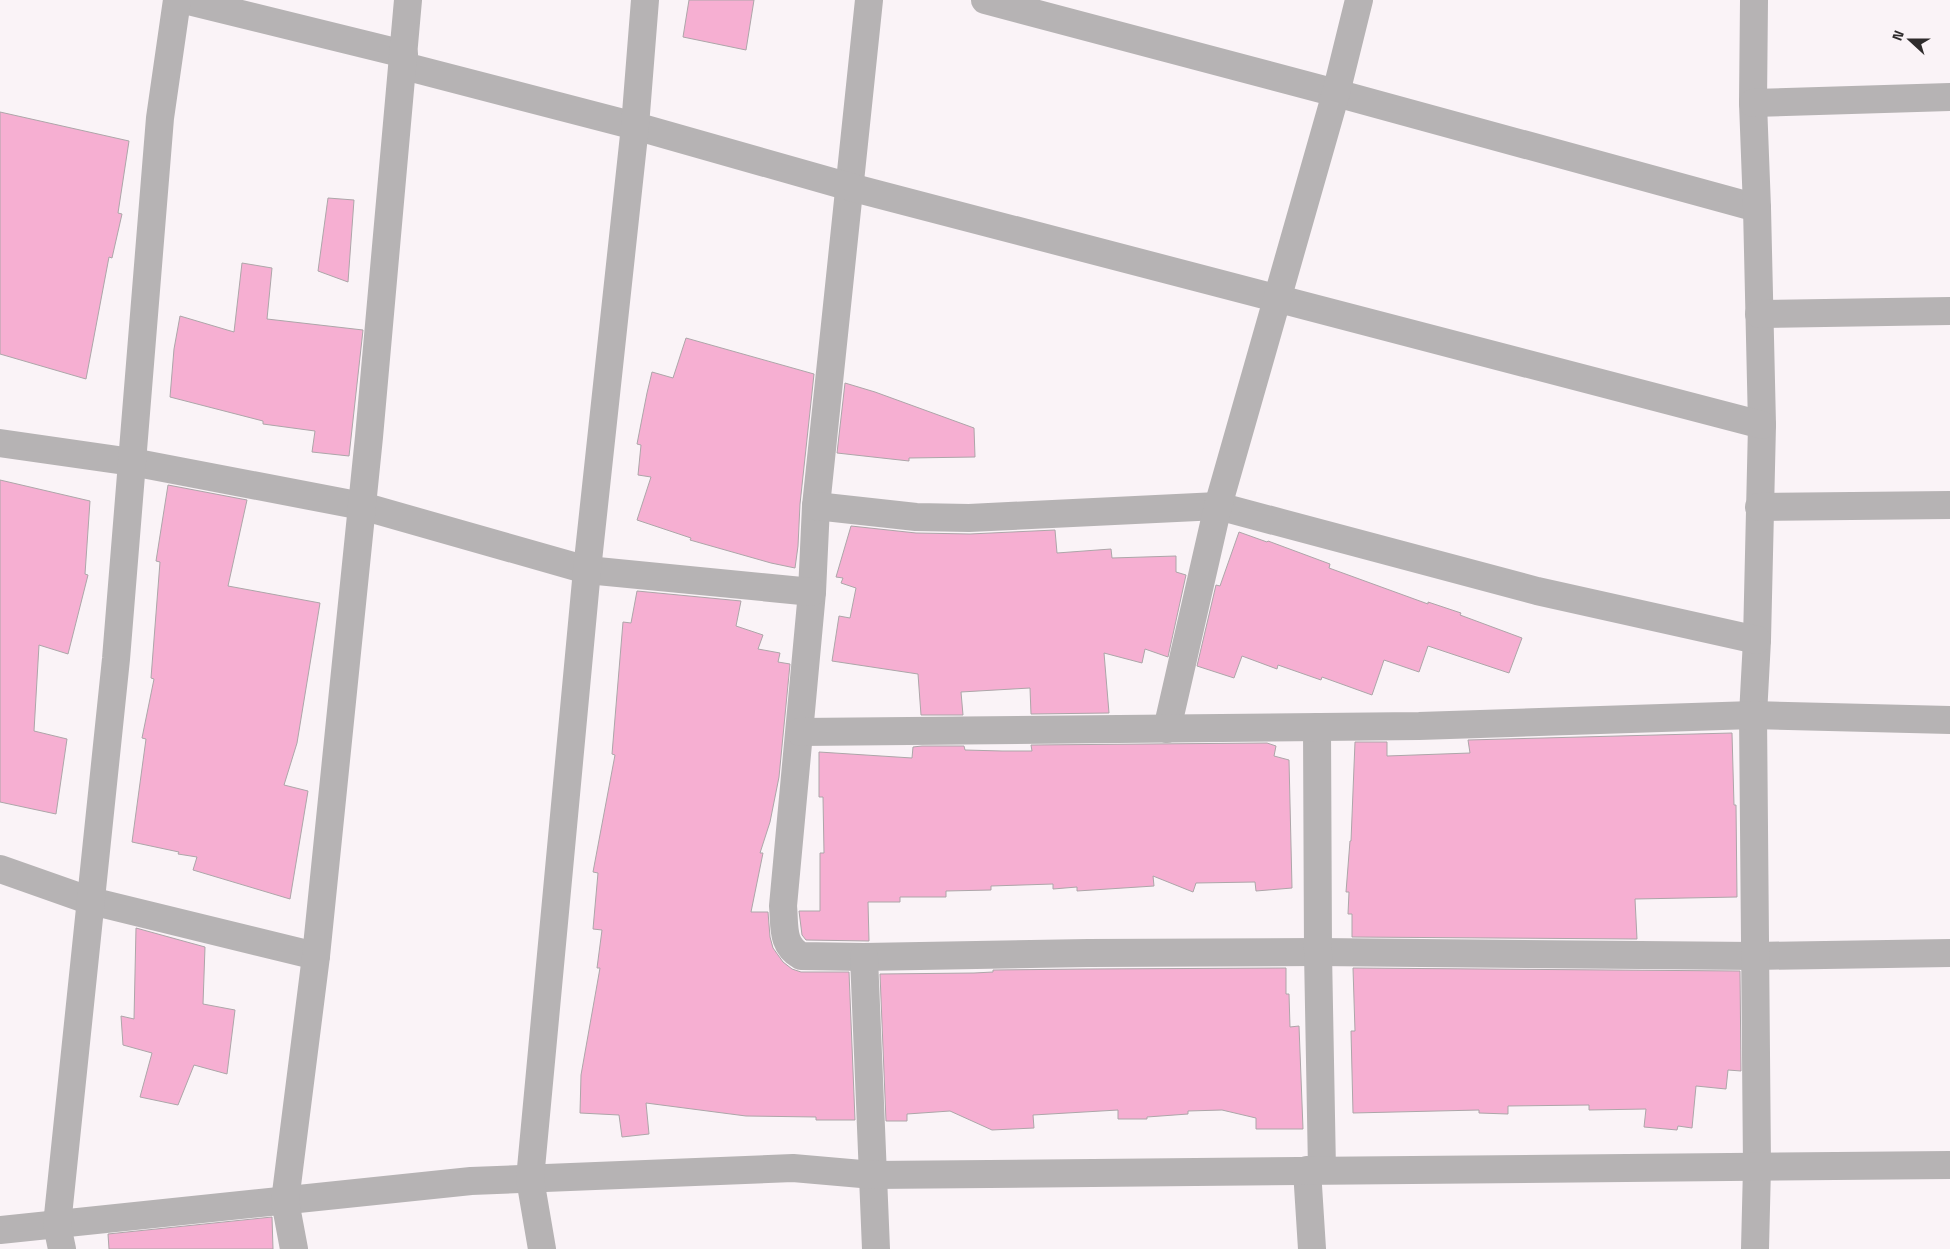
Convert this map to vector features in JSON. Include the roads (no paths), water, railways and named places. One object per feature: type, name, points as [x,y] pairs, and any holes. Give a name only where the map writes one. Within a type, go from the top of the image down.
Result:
[{"type":"street","points":[[60,1237],[91,900],[116,659],[160,118],[177,0]]},
{"type":"street","points":[[184,0],[404,60],[850,187],[1762,425]]},
{"type":"street","points":[[294,1249],[285,1201],[316,956],[362,506],[408,0]]},
{"type":"street","points":[[542,1249],[530,1179],[587,570],[635,126],[645,0]]},
{"type":"street","points":[[870,0],[816,506],[812,592],[783,906],[786,942],[793,952],[801,956],[864,957],[1088,953],[1318,952],[1755,956],[1950,953]]},
{"type":"street","points":[[985,0],[1758,208]]},
{"type":"street","points":[[1168,729],[1218,506],[1336,93],[1359,0]]},
{"type":"street","points":[[1754,0],[1753,103],[1758,208],[1762,425],[1757,640],[1753,715],[1757,1167],[1754,1249]]},
{"type":"street","points":[[1753,103],[1950,97]]},
{"type":"street","points":[[1759,314],[1950,311]]},
{"type":"street","points":[[0,443],[132,462],[362,506],[587,570],[812,592]]},
{"type":"street","points":[[1759,507],[1950,505]]},
{"type":"street","points":[[816,506],[916,517],[969,518],[1218,506],[1537,591],[1757,640]]},
{"type":"street","points":[[800,732],[1317,727],[1753,715],[1950,720]]},
{"type":"street","points":[[1312,1249],[1318,952],[1317,727]]},
{"type":"street","points":[[0,869],[91,900],[316,956]]},
{"type":"street","points":[[864,957],[876,1249]]},
{"type":"street","points":[[0,1230],[60,1237],[285,1201],[471,1181],[793,1168],[873,1175],[1950,1164]]}]
